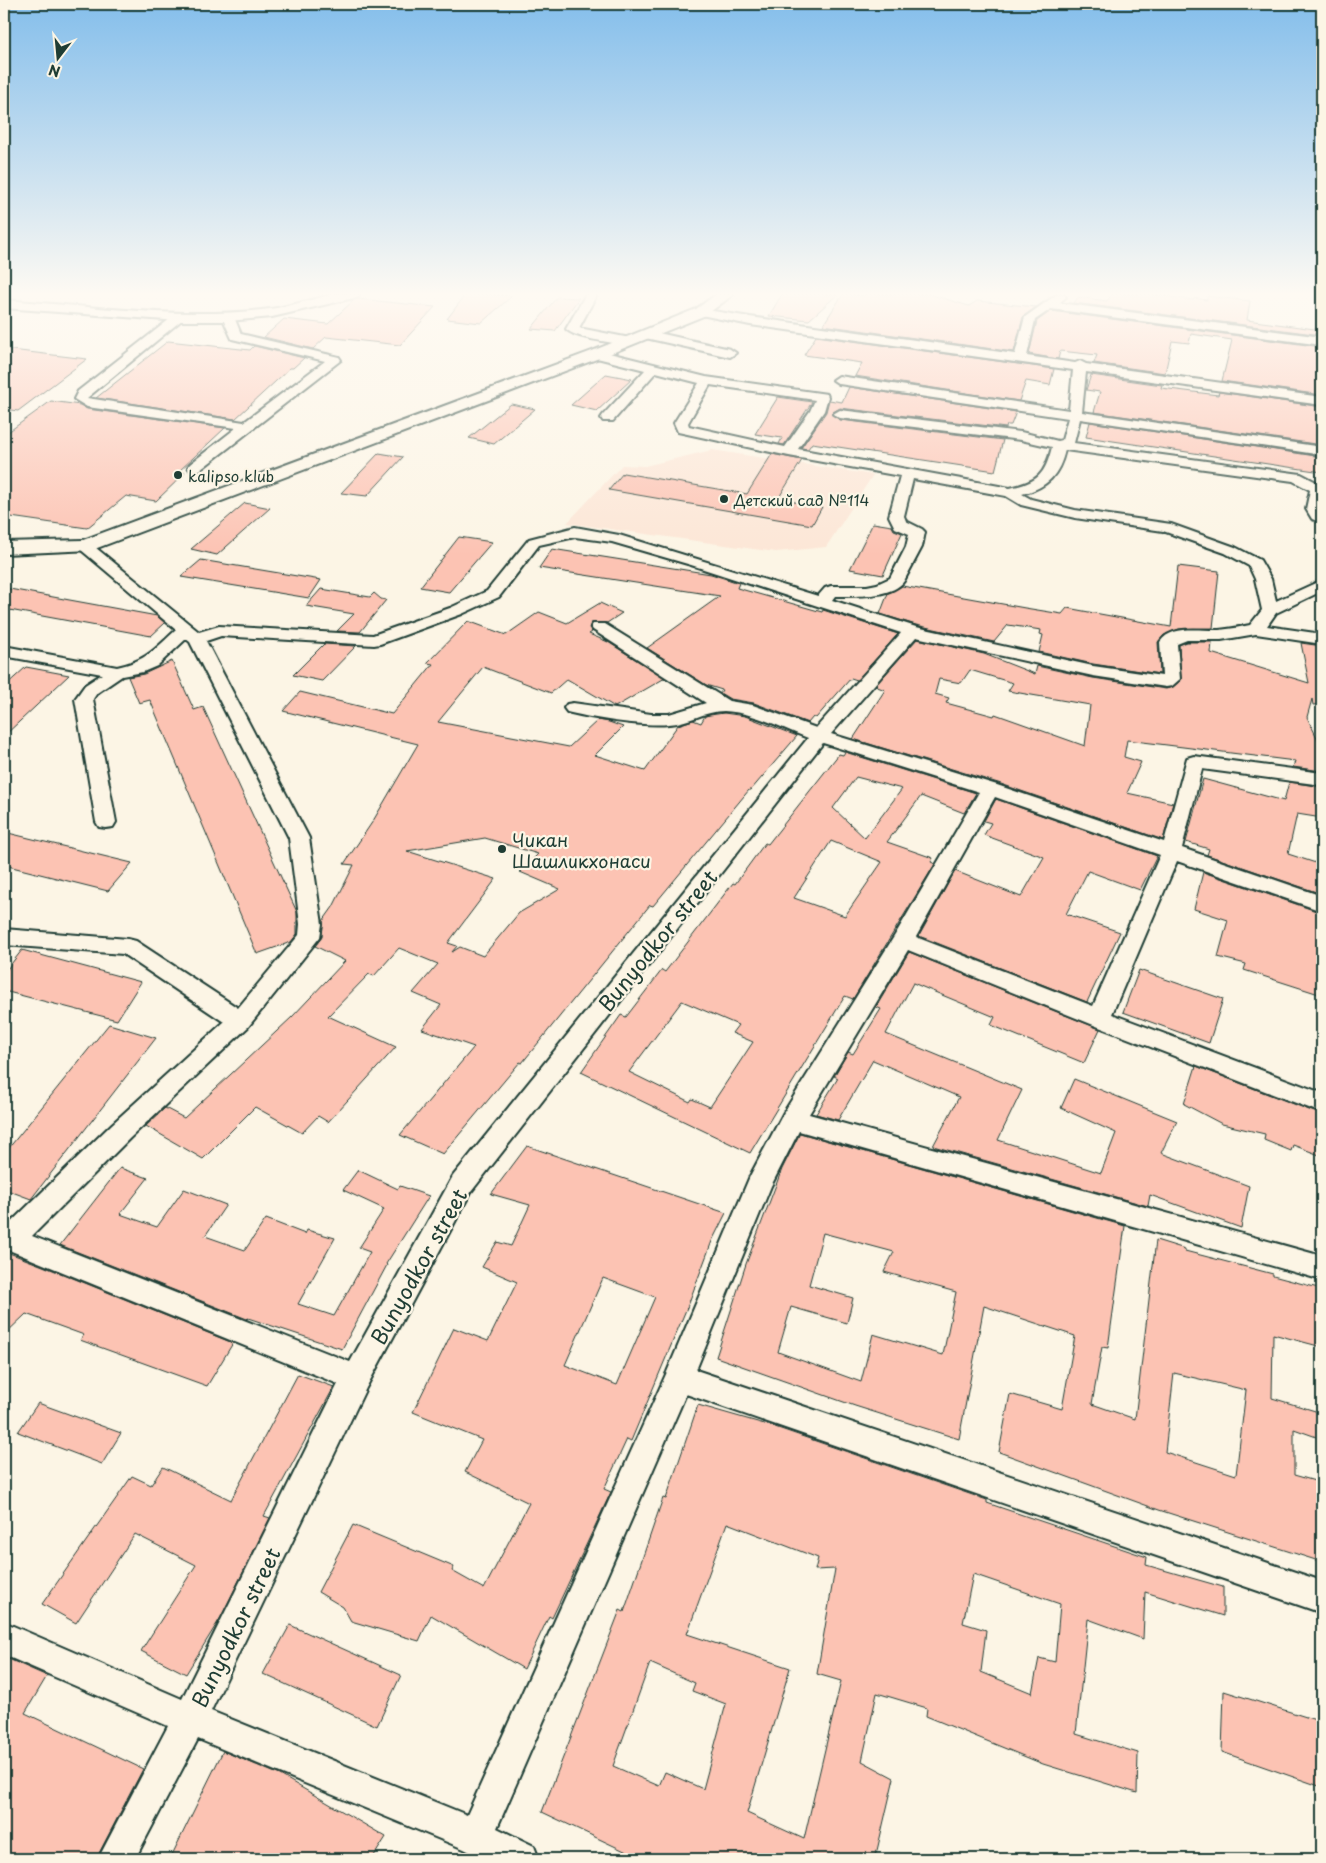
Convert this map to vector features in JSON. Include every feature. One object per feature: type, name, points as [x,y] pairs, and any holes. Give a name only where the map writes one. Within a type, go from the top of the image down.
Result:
[{"type":"street","points":[[99,381],[83,394],[80,399],[87,403],[247,426]]},
{"type":"street","points":[[195,468],[307,381]]},
{"type":"street","points":[[4,548],[85,546],[525,381]]},
{"type":"street","points":[[608,418],[641,381]]},
{"type":"street","points":[[789,452],[817,411],[822,397],[706,381],[682,424],[683,428],[789,452],[1010,492],[1031,488],[1044,481],[1055,467],[1059,445]]},
{"type":"street","points":[[845,381],[1322,452]]},
{"type":"street","points":[[1059,445],[1068,442],[1078,381]]},
{"type":"street","points":[[1183,381],[1322,401]]},
{"type":"street","points":[[1021,436],[1034,409]]},
{"type":"street","points":[[840,414],[1021,436],[1059,445],[1296,477],[1318,488],[1312,508],[1313,512],[1322,519]]},
{"type":"street","points":[[822,601],[831,591],[867,591],[882,588],[896,581],[914,547],[917,532],[897,522],[895,515],[908,474]]},
{"type":"street","points":[[1010,492],[1026,502],[1075,514],[1166,527],[1230,550],[1254,563],[1263,579],[1270,610]]},
{"type":"street","points":[[106,822],[84,699],[90,689],[117,672],[137,668],[151,662],[191,635],[219,631],[374,640],[456,611],[493,594],[534,542],[575,532],[614,538],[822,601],[912,631],[1093,672],[1166,682],[1172,679],[1168,642],[1182,635],[1220,636],[1256,629],[1322,639]]},
{"type":"street","points":[[85,546],[191,635],[299,838],[311,924],[309,937],[240,1021],[7,1238],[356,1378]]},
{"type":"street","points":[[1256,629],[1270,610],[1322,585]]},
{"type":"street","points":[[599,628],[724,706]]},
{"type":"street","name":"Bunyodkor street","points":[[116,1859],[190,1719],[356,1378],[462,1184],[819,736],[912,631]]},
{"type":"street","points":[[4,651],[117,672]]},
{"type":"street","points":[[573,708],[651,720],[670,719],[706,708],[724,706],[747,709],[819,736],[990,789],[1322,904]]},
{"type":"street","points":[[1100,1018],[1171,852],[1194,762],[1322,779]]},
{"type":"street","points":[[476,1836],[679,1378],[759,1184],[793,1119],[903,940],[990,789]]},
{"type":"street","points":[[4,937],[128,947],[240,1021]]},
{"type":"street","points":[[903,940],[1100,1018],[1322,1102]]},
{"type":"street","points":[[793,1119],[1322,1268]]},
{"type":"street","points":[[679,1378],[1322,1597]]},
{"type":"street","points":[[4,1638],[190,1719],[476,1836],[521,1859]]},
{"type":"shaded area","name":"Детский сад №114","points":[[712,450],[873,475],[826,547],[776,552],[567,523],[622,465],[645,466]]},
{"type":"building","points":[[4,381],[58,381],[18,411],[4,409]]},
{"type":"building","points":[[118,381],[276,381],[235,419],[96,398]]},
{"type":"building","points":[[598,381],[630,381],[597,411],[571,405]]},
{"type":"building","points":[[887,381],[1051,381],[1050,385],[1026,381],[1019,401]]},
{"type":"building","points":[[1089,381],[1133,381],[1162,385],[1161,388],[1218,395],[1219,392],[1322,407],[1322,445],[1094,412],[1100,392],[1086,390]]},
{"type":"building","points":[[1222,381],[1322,381],[1322,395]]},
{"type":"building","points":[[849,387],[1016,412],[1011,425],[1007,425],[1006,428],[840,408],[831,413],[840,420],[1003,440],[995,471],[812,443],[808,449],[801,448],[826,412],[829,400],[842,402]]},
{"type":"building","points":[[778,397],[812,402],[784,445],[779,444],[782,438],[755,434]]},
{"type":"building","points":[[51,401],[80,405],[87,409],[225,428],[178,472],[185,473],[156,501],[126,496],[87,528],[4,516],[4,435]]},
{"type":"building","points":[[511,404],[535,409],[494,444],[469,438]]},
{"type":"building","points":[[1090,422],[1322,457],[1322,472],[1086,437]]},
{"type":"building","points":[[379,453],[403,457],[367,496],[341,493]]},
{"type":"building","points":[[772,454],[802,460],[778,499],[822,507],[812,525],[609,490],[623,473],[747,494]]},
{"type":"building","points":[[245,503],[270,508],[217,555],[191,549]]},
{"type":"building","points":[[873,523],[892,526],[894,530],[902,533],[883,575],[850,569]]},
{"type":"building","points":[[459,537],[492,542],[449,592],[420,587]]},
{"type":"building","points":[[552,549],[711,574],[739,583],[737,588],[822,612],[823,610],[898,634],[857,680],[851,678],[816,718],[813,717],[808,723],[754,703],[730,699],[720,693],[722,690],[706,685],[647,648],[720,596],[539,568]]},
{"type":"building","points":[[201,560],[321,580],[309,598],[181,577]]},
{"type":"building","points":[[1178,566],[1219,571],[1213,628],[1179,629],[1164,635],[1158,642],[1160,674],[1093,664],[1039,652],[1043,635],[1040,634],[1041,630],[1008,625],[994,642],[916,625],[880,614],[888,593],[902,586],[1062,614],[1067,608],[1171,627]]},
{"type":"building","points":[[4,588],[157,616],[165,623],[151,636],[4,609]]},
{"type":"building","points":[[321,589],[370,597],[374,593],[381,599],[386,600],[360,632],[337,631],[354,614],[306,606]]},
{"type":"building","points":[[600,603],[622,613],[607,623],[591,623],[589,628],[592,632],[589,634],[608,642],[665,678],[615,707],[567,679],[551,693],[483,667],[438,722],[569,747],[598,720],[609,722],[623,727],[595,755],[645,771],[678,725],[693,720],[701,723],[705,716],[724,713],[745,716],[797,736],[749,790],[653,906],[650,905],[522,1063],[520,1062],[443,1154],[400,1135],[474,1047],[422,1029],[441,1005],[413,993],[438,964],[399,948],[374,976],[369,974],[328,1016],[396,1047],[328,1122],[318,1116],[302,1133],[255,1107],[203,1159],[146,1126],[165,1108],[184,1118],[292,1017],[345,961],[315,946],[322,937],[323,921],[333,907],[354,865],[344,864],[373,821],[418,744],[283,711],[300,692],[392,714],[433,664],[427,663],[468,621],[506,635],[539,612],[567,623]],"holes":[[[485,838],[538,854],[520,872],[560,889],[519,913],[483,956],[460,947],[452,952],[457,946],[448,943],[496,879],[407,851]]]},
{"type":"building","points":[[917,639],[984,654],[1035,674],[1037,666],[1093,678],[1166,689],[1173,687],[1181,680],[1179,645],[1187,642],[1212,642],[1211,653],[1309,683],[1301,643],[1322,646],[1322,704],[1313,705],[1312,699],[1307,717],[1322,748],[1322,771],[1293,767],[1295,761],[1127,740],[1124,757],[1141,762],[1127,793],[1173,803],[1163,840],[998,783],[853,739],[885,690],[875,686]],"holes":[[[970,670],[1013,683],[1008,691],[1090,705],[1085,746],[995,714],[994,716],[946,703],[949,698],[935,694],[939,679],[961,683]]]},
{"type":"building","points":[[324,644],[356,646],[322,681],[293,675]]},
{"type":"building","points":[[172,661],[194,710],[203,707],[297,912],[297,934],[291,942],[257,954],[150,700],[139,703],[128,677],[144,674]]},
{"type":"building","points":[[26,667],[69,675],[4,736],[4,687]]},
{"type":"building","points":[[845,752],[976,793],[964,813],[921,796],[887,842],[933,858],[931,862],[935,864],[853,999],[845,996],[750,1153],[581,1072],[621,1015],[626,1017],[662,970],[665,972],[765,843],[768,844],[839,754],[843,755]],"holes":[[[856,777],[902,789],[865,838],[833,808]],[[831,841],[882,862],[845,916],[794,898]],[[682,1001],[738,1025],[732,1033],[753,1042],[710,1107],[692,1099],[690,1102],[629,1072]]]},
{"type":"building","points":[[1203,779],[1284,801],[1289,782],[1322,787],[1322,818],[1297,814],[1288,854],[1322,865],[1322,894],[1207,855],[1209,849],[1186,842]]},
{"type":"building","points":[[996,799],[1157,856],[1140,890],[1088,871],[1066,914],[1120,932],[1087,1002],[919,936],[955,871],[1021,897],[1044,857],[984,835],[991,823],[984,821]]},
{"type":"building","points":[[4,832],[132,863],[108,891],[4,865]]},
{"type":"building","points":[[1203,872],[1322,913],[1322,995],[1244,970],[1246,964],[1218,957],[1228,920],[1194,909]]},
{"type":"building","points":[[22,950],[141,982],[117,1020],[4,991],[4,973]]},
{"type":"building","points":[[909,952],[1100,1029],[1084,1063],[991,1025],[995,1017],[913,983],[886,1034],[1022,1090],[998,1140],[1101,1173],[1116,1133],[1061,1108],[1074,1079],[1177,1121],[1161,1153],[1249,1186],[1241,1228],[1150,1195],[1148,1206],[933,1146],[959,1097],[873,1060],[838,1120],[816,1114],[838,1078],[834,1076],[848,1052],[853,1054],[881,1009],[876,1007]]},
{"type":"building","points":[[1139,970],[1223,999],[1209,1043],[1123,1012]]},
{"type":"building","points":[[109,1024],[156,1038],[31,1199],[4,1189],[4,1154]]},
{"type":"building","points":[[1196,1066],[1322,1115],[1322,1156],[1293,1145],[1291,1151],[1264,1140],[1265,1134],[1222,1124],[1184,1104]]},
{"type":"building","points":[[800,1133],[1125,1226],[1108,1348],[1102,1347],[1092,1404],[1135,1419],[1156,1240],[1185,1249],[1185,1251],[1322,1289],[1322,1347],[1273,1334],[1272,1398],[1322,1413],[1322,1439],[1294,1429],[1294,1475],[1322,1483],[1322,1562],[1159,1510],[999,1452],[1010,1394],[1062,1409],[1075,1336],[984,1306],[959,1439],[855,1406],[716,1357],[746,1264],[782,1169]],"holes":[[[823,1233],[894,1252],[884,1272],[956,1292],[943,1355],[873,1334],[861,1382],[778,1352],[791,1307],[847,1323],[853,1298],[809,1285]],[[1174,1373],[1246,1390],[1236,1475],[1165,1452]]]},
{"type":"building","points":[[527,1146],[726,1213],[712,1241],[688,1305],[631,1441],[627,1439],[604,1489],[611,1492],[552,1618],[549,1616],[524,1669],[431,1615],[419,1641],[351,1621],[343,1607],[318,1592],[353,1525],[454,1567],[452,1571],[484,1589],[529,1503],[465,1472],[482,1440],[413,1412],[454,1328],[488,1341],[517,1282],[482,1267],[497,1242],[511,1246],[530,1205],[491,1194]],"holes":[[[603,1278],[655,1297],[617,1385],[565,1365]]]},
{"type":"building","points":[[120,1168],[148,1178],[120,1214],[157,1227],[184,1189],[226,1205],[205,1236],[245,1250],[266,1219],[305,1234],[307,1230],[335,1238],[298,1304],[334,1316],[370,1252],[359,1248],[384,1209],[343,1190],[358,1170],[398,1189],[400,1186],[429,1196],[386,1264],[342,1349],[247,1319],[60,1245]]},
{"type":"building","points":[[4,1251],[233,1343],[207,1386],[80,1340],[84,1335],[26,1314],[4,1335]]},
{"type":"building","points":[[298,1374],[334,1387],[264,1516],[270,1518],[221,1617],[186,1674],[141,1651],[196,1565],[135,1534],[76,1623],[42,1604],[132,1476],[151,1485],[163,1467],[231,1500]]},
{"type":"building","points":[[38,1403],[121,1433],[102,1464],[18,1432]]},
{"type":"building","points":[[698,1405],[775,1427],[987,1500],[987,1503],[1147,1557],[1146,1565],[1223,1587],[1223,1616],[1145,1592],[1143,1639],[1088,1619],[1076,1734],[1138,1753],[1137,1793],[1043,1764],[926,1716],[927,1708],[877,1693],[862,1761],[894,1778],[875,1859],[631,1859],[633,1855],[542,1812],[620,1610],[624,1612],[663,1498],[666,1499]],"holes":[[[727,1523],[818,1558],[815,1570],[835,1569],[817,1674],[841,1681],[804,1839],[747,1813],[790,1668],[687,1634]],[[973,1574],[1060,1604],[1055,1662],[1039,1658],[1032,1693],[981,1672],[986,1630],[963,1623]],[[650,1663],[695,1683],[692,1691],[726,1704],[703,1789],[665,1772],[659,1786],[613,1766]]]},
{"type":"building","points":[[290,1625],[401,1675],[377,1726],[263,1674]]},
{"type":"building","points":[[4,1657],[47,1676],[25,1713],[143,1769],[96,1859],[4,1859]]},
{"type":"building","points":[[1224,1691],[1322,1722],[1322,1787],[1222,1752]]},
{"type":"building","points":[[223,1751],[280,1775],[386,1837],[372,1859],[170,1859]]},
{"type":"place","name":"kalipso klub","points":[[178,475]]},
{"type":"place","name":"Детский сад №114","points":[[724,499]]},
{"type":"place","name":"Чикан Шашликхонаси","points":[[502,849]]}]
